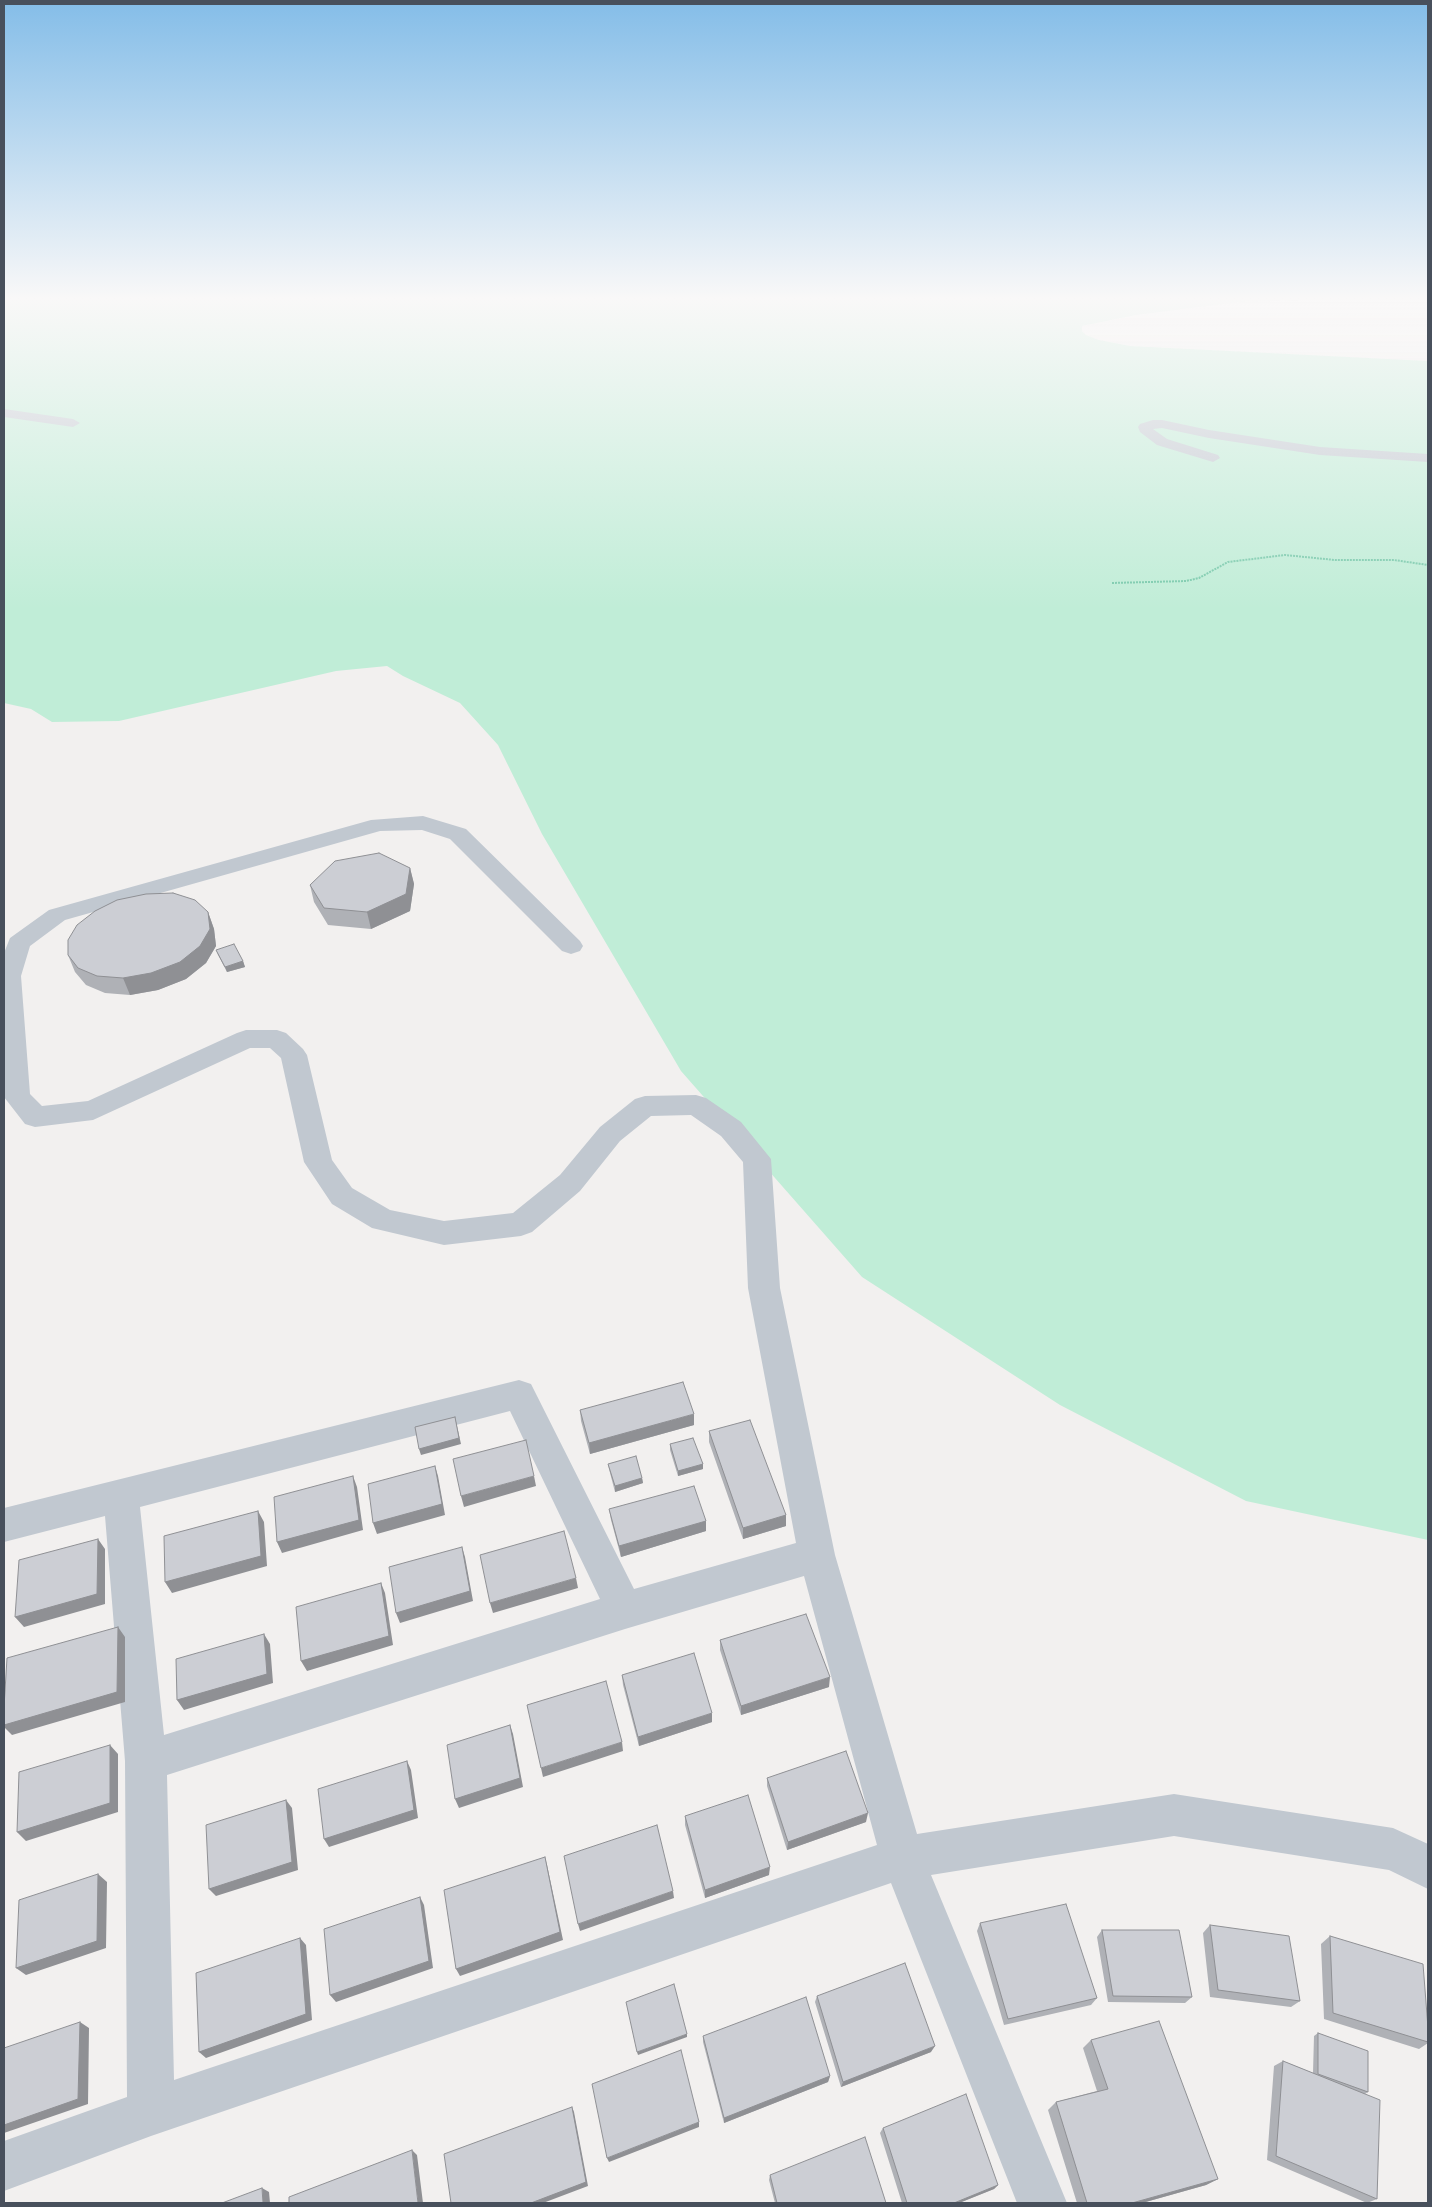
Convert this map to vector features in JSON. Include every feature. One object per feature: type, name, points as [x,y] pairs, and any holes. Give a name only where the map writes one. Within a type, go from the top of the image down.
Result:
[{"type":"street","points":[[4,413],[73,423]]},
{"type":"street","points":[[1212,458],[1162,442],[1147,432],[1145,428],[1154,424],[1162,424],[1208,434],[1320,451],[1428,458]]},
{"type":"street","points":[[571,946],[458,834],[423,823],[379,826],[57,915],[19,943],[9,976],[17,1096],[35,1117],[93,1110],[143,1085],[246,1039],[277,1039],[294,1055],[318,1162],[342,1196],[383,1220],[444,1233],[521,1224],[570,1183],[610,1134],[645,1106],[696,1105],[731,1129],[757,1159],[764,1288],[817,1555],[902,1858],[1042,2203]]},
{"type":"street","points":[[4,1525],[519,1394],[625,1610]]},
{"type":"street","points":[[121,1494],[146,1761],[152,2112]]},
{"type":"street","points":[[146,1761],[625,1610],[817,1555]]},
{"type":"street","points":[[4,2166],[152,2112],[902,1858],[1174,1815],[1393,1850],[1428,1867]]},
{"type":"path","points":[[1112,583],[1186,581],[1199,578],[1228,562],[1285,555],[1335,560],[1394,560],[1428,565]]},
{"type":"green space","points":[[4,403],[1428,403],[1428,1540],[1246,1501],[1060,1405],[862,1277],[681,1071],[542,834],[498,745],[460,703],[403,676],[387,666],[336,671],[119,721],[52,722],[31,709],[4,703]]},
{"type":"building","points":[[379,853],[410,868],[406,894],[367,912],[324,908],[310,885],[335,861]]},
{"type":"building","points":[[173,893],[195,900],[208,912],[210,929],[200,946],[180,962],[151,973],[123,978],[97,976],[78,968],[68,955],[68,940],[77,925],[95,911],[117,900],[146,894]]},
{"type":"building","points":[[234,944],[243,961],[225,967],[216,950]]},
{"type":"building","points":[[683,1382],[694,1414],[589,1443],[580,1410]]},
{"type":"building","points":[[455,1417],[459,1438],[419,1449],[415,1427]]},
{"type":"building","points":[[750,1420],[786,1515],[743,1528],[709,1431]]},
{"type":"building","points":[[693,1438],[703,1464],[678,1471],[670,1444]]},
{"type":"building","points":[[526,1440],[534,1476],[461,1496],[453,1459]]},
{"type":"building","points":[[636,1456],[642,1478],[615,1486],[608,1464]]},
{"type":"building","points":[[435,1466],[442,1504],[373,1523],[368,1484]]},
{"type":"building","points":[[353,1476],[359,1520],[277,1542],[274,1497]]},
{"type":"building","points":[[694,1486],[706,1521],[619,1546],[609,1509]]},
{"type":"building","points":[[258,1511],[261,1556],[165,1582],[164,1536]]},
{"type":"building","points":[[564,1531],[576,1578],[490,1603],[480,1555]]},
{"type":"building","points":[[98,1539],[97,1594],[15,1617],[19,1560]]},
{"type":"building","points":[[462,1547],[470,1591],[396,1613],[389,1567]]},
{"type":"building","points":[[381,1583],[389,1636],[301,1661],[296,1607]]},
{"type":"building","points":[[806,1614],[830,1677],[741,1706],[720,1640]]},
{"type":"building","points":[[118,1627],[117,1692],[4,1725],[7,1658]]},
{"type":"building","points":[[264,1634],[267,1674],[177,1700],[176,1659]]},
{"type":"building","points":[[694,1653],[712,1713],[638,1737],[622,1675]]},
{"type":"building","points":[[606,1681],[622,1742],[541,1768],[527,1705]]},
{"type":"building","points":[[510,1725],[520,1778],[455,1799],[447,1745]]},
{"type":"building","points":[[110,1745],[110,1803],[17,1832],[19,1772]]},
{"type":"building","points":[[846,1751],[868,1813],[788,1842],[767,1778]]},
{"type":"building","points":[[407,1761],[414,1810],[324,1839],[318,1789]]},
{"type":"building","points":[[748,1795],[770,1867],[705,1890],[685,1816]]},
{"type":"building","points":[[286,1800],[292,1862],[209,1889],[206,1825]]},
{"type":"building","points":[[657,1825],[673,1891],[578,1924],[564,1856]]},
{"type":"building","points":[[545,1857],[560,1932],[456,1969],[444,1890]]},
{"type":"building","points":[[98,1874],[97,1941],[16,1968],[19,1900]]},
{"type":"building","points":[[420,1897],[429,1961],[330,1995],[324,1929]]},
{"type":"building","points":[[1066,1904],[1097,1998],[1008,2019],[980,1923]]},
{"type":"building","points":[[1210,1925],[1289,1936],[1300,2001],[1218,1990]]},
{"type":"building","points":[[1102,1930],[1179,1930],[1192,1997],[1113,1996]]},
{"type":"building","points":[[1330,1936],[1423,1964],[1428,2042],[1333,2013]]},
{"type":"building","points":[[300,1938],[306,2014],[199,2052],[196,1973]]},
{"type":"building","points":[[905,1963],[935,2046],[843,2082],[817,1996]]},
{"type":"building","points":[[674,1984],[687,2034],[637,2052],[626,2002]]},
{"type":"building","points":[[806,1997],[830,2076],[724,2118],[703,2036]]},
{"type":"building","points":[[1159,2021],[1218,2179],[1132,2203],[1087,2203],[1056,2102],[1108,2089],[1091,2040]]},
{"type":"building","points":[[80,2022],[78,2099],[4,2125],[4,2048]]},
{"type":"building","points":[[1318,2033],[1368,2051],[1368,2092],[1318,2074]]},
{"type":"building","points":[[681,2050],[699,2122],[607,2158],[592,2084]]},
{"type":"building","points":[[1283,2061],[1380,2100],[1377,2199],[1276,2156]]},
{"type":"building","points":[[966,2094],[998,2185],[954,2203],[907,2203],[883,2128]]},
{"type":"building","points":[[572,2107],[586,2182],[531,2203],[451,2203],[444,2154]]},
{"type":"building","points":[[865,2137],[886,2203],[777,2203],[770,2175]]},
{"type":"building","points":[[412,2150],[418,2203],[289,2203],[289,2197]]},
{"type":"building","points":[[262,2188],[263,2203],[222,2203]]}]
